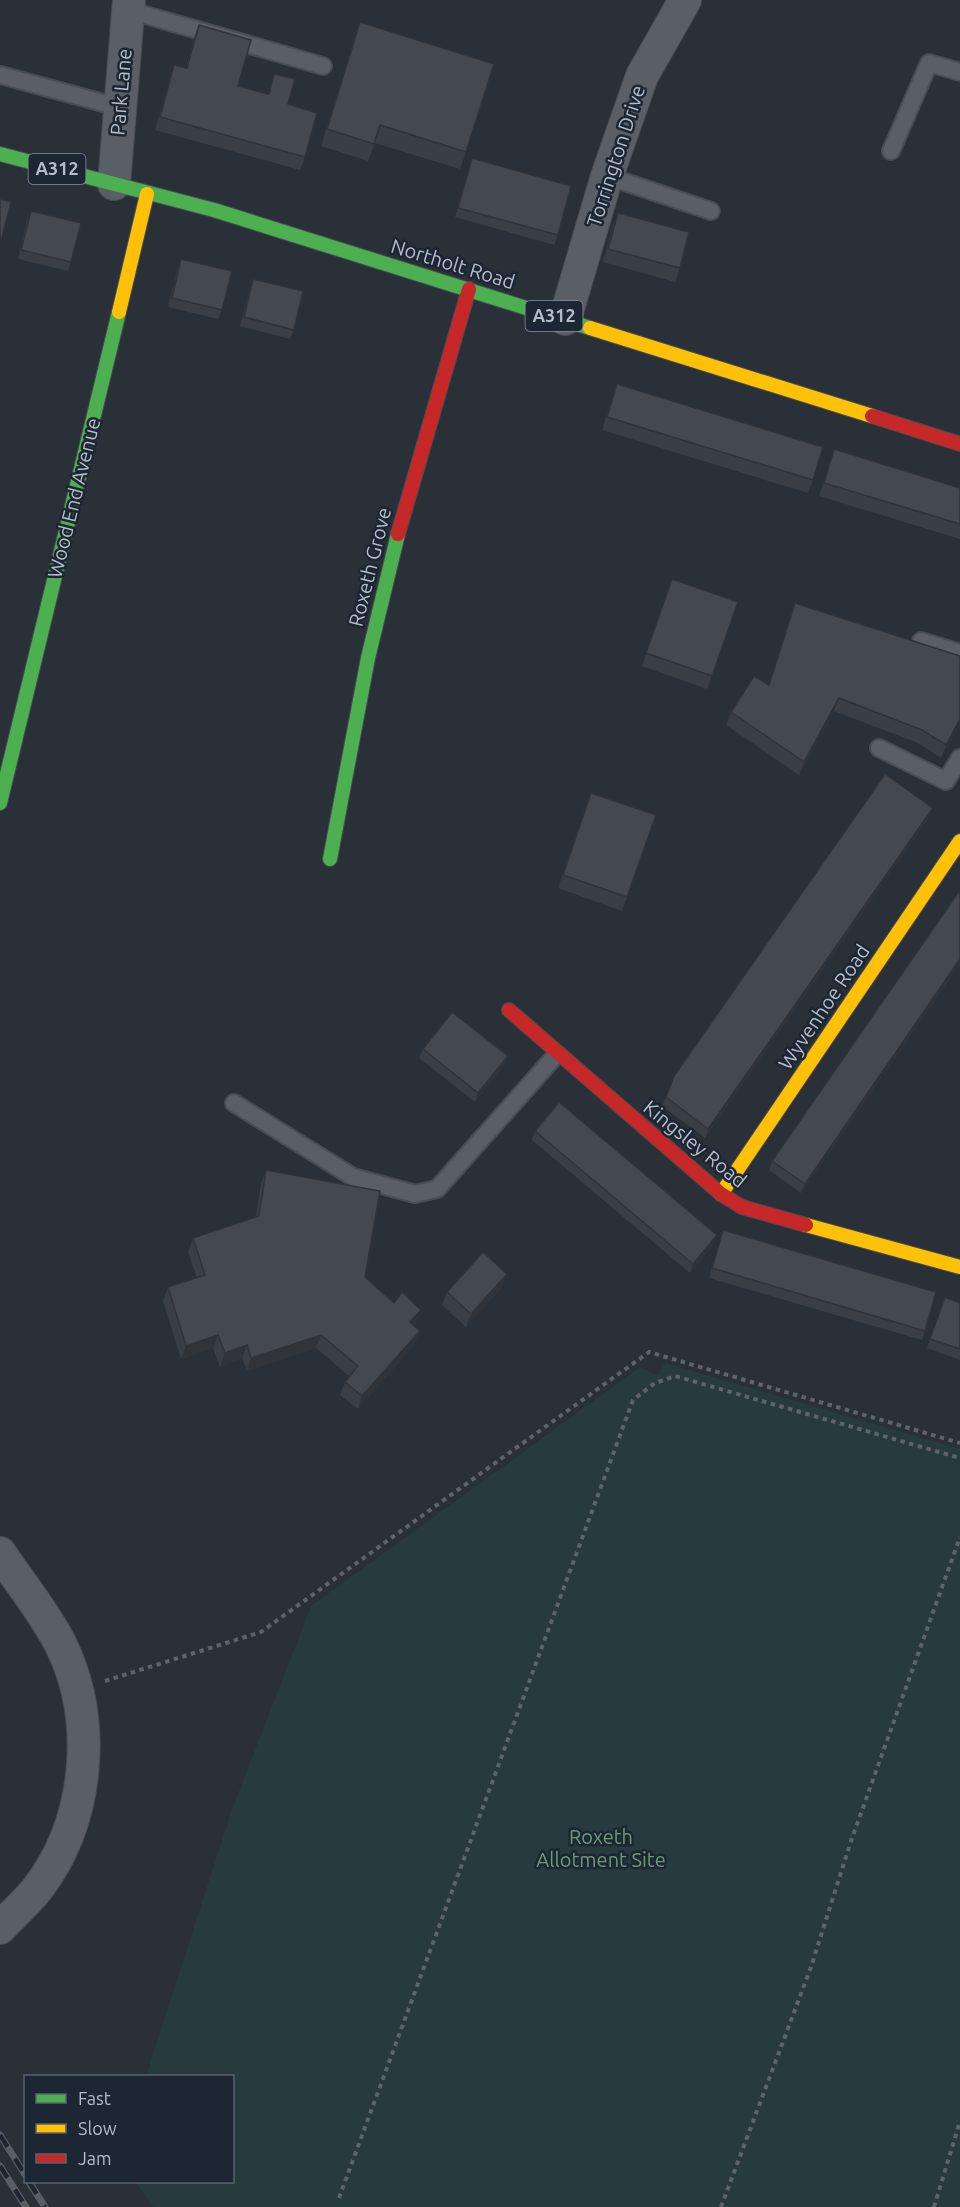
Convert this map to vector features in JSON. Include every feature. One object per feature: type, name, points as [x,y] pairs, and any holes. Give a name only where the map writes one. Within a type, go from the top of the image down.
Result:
[{"type":"street","name":"Torrington Drive","points":[[565,319],[607,176],[642,76],[685,0]]},
{"type":"street","name":"Park Lane","points":[[114,184],[118,107],[129,5]]},
{"type":"street","name":"Northolt Road","points":[[0,154],[214,210],[960,444]]},
{"type":"street","name":"Wood End Avenue","points":[[0,803],[147,194]]},
{"type":"street","name":"Roxeth Grove","points":[[330,859],[368,658],[405,506],[469,289]]},
{"type":"street","name":"Wyvenhoe Road","points":[[721,1194],[960,841]]},
{"type":"street","name":"Kingsley Road","points":[[509,1010],[721,1194],[742,1207],[960,1267]]},
{"type":"street","points":[[0,1553],[61,1644],[78,1690],[85,1757],[71,1828],[38,1888],[0,1928]]},
{"type":"lane","points":[[129,5],[323,66]]},
{"type":"lane","points":[[891,151],[929,63],[960,72]]},
{"type":"lane","points":[[0,75],[118,107]]},
{"type":"lane","points":[[607,176],[711,211]]},
{"type":"lane","points":[[921,641],[960,653]]},
{"type":"lane","points":[[879,748],[946,781],[960,758]]},
{"type":"lane","points":[[234,1103],[353,1177],[415,1194],[437,1189],[557,1054]]},
{"type":"path","points":[[78,1690],[261,1632],[649,1352],[960,1443]]},
{"type":"path","points":[[339,2198],[633,1400],[655,1383],[675,1376],[960,1458]]},
{"type":"path","points":[[721,2207],[811,1967],[854,1830],[960,1537]]},
{"type":"path","points":[[934,2207],[960,2121]]},
{"type":"green space","name":"Roxeth Allotment Site","points":[[665,1363],[960,1449],[960,2207],[153,2207],[137,2183],[234,2183],[234,2075],[146,2075],[232,1809],[311,1606],[640,1367],[658,1375]]},
{"type":"building","points":[[360,22],[494,64],[466,152],[380,125],[374,144],[327,129]]},
{"type":"building","points":[[199,25],[251,40],[238,86],[269,94],[274,74],[295,79],[288,104],[317,113],[305,157],[160,117],[174,65],[187,68]]},
{"type":"building","points":[[472,158],[571,186],[558,235],[458,208]]},
{"type":"building","points":[[0,199],[11,202],[1,241],[0,241]]},
{"type":"building","points":[[31,211],[81,223],[71,262],[21,250]]},
{"type":"building","points":[[618,213],[689,232],[680,268],[608,249]]},
{"type":"building","points":[[181,259],[232,271],[222,310],[172,298]]},
{"type":"building","points":[[253,279],[303,291],[294,330],[244,317]]},
{"type":"building","points":[[617,384],[823,447],[813,480],[607,417]]},
{"type":"building","points":[[834,449],[960,488],[960,524],[824,483]]},
{"type":"building","points":[[672,579],[738,602],[712,676],[646,653]]},
{"type":"building","points":[[795,603],[960,656],[960,719],[946,745],[922,730],[839,698],[804,762],[731,712],[754,676],[769,685]]},
{"type":"building","points":[[885,774],[933,808],[708,1129],[666,1097],[674,1076]]},
{"type":"building","points":[[591,793],[656,815],[627,897],[563,875]]},
{"type":"building","points":[[960,890],[960,959],[805,1184],[772,1161]]},
{"type":"building","points":[[452,1012],[508,1056],[478,1093],[423,1049]]},
{"type":"building","points":[[559,1102],[717,1235],[693,1264],[535,1131]]},
{"type":"building","points":[[266,1170],[380,1191],[365,1277],[394,1303],[402,1292],[421,1310],[410,1322],[420,1331],[362,1396],[345,1382],[358,1366],[321,1335],[251,1358],[247,1345],[225,1353],[218,1335],[186,1346],[168,1287],[205,1275],[193,1238],[259,1216]]},
{"type":"building","points":[[723,1230],[936,1292],[925,1331],[712,1268]]},
{"type":"building","points":[[483,1252],[507,1274],[471,1314],[447,1292]]},
{"type":"building","points":[[945,1297],[960,1303],[960,1349],[930,1339]]},
{"type":"railway","points":[[0,2135],[24,2173]]},
{"type":"railway","points":[[0,2166],[26,2207]]},
{"type":"railway","points":[[30,2183],[45,2207]]},
{"type":"traffic: fast","points":[[0,154],[214,210],[590,328]]},
{"type":"traffic: fast","points":[[0,803],[119,312]]},
{"type":"traffic: fast","points":[[330,859],[368,658],[398,534]]},
{"type":"traffic: slow","points":[[119,312],[147,194]]},
{"type":"traffic: slow","points":[[590,328],[872,416]]},
{"type":"traffic: slow","points":[[721,1194],[960,841]]},
{"type":"traffic: slow","points":[[806,1225],[960,1267]]},
{"type":"traffic: jam","points":[[398,534],[469,289]]},
{"type":"traffic: jam","points":[[872,416],[960,444]]},
{"type":"traffic: jam","points":[[509,1010],[721,1194],[742,1207],[806,1225]]}]
